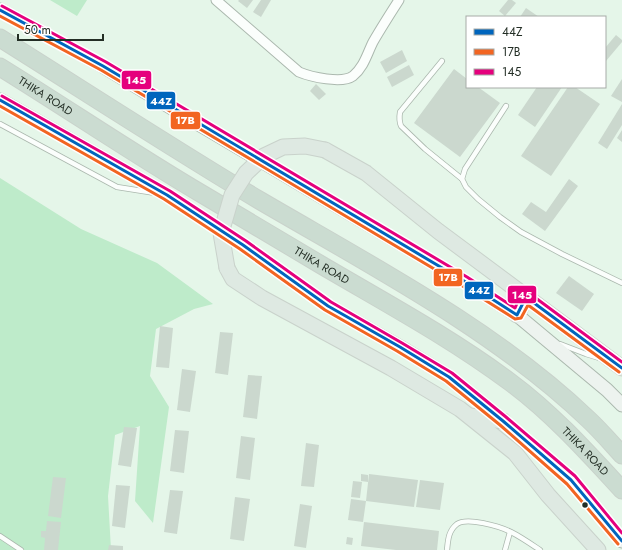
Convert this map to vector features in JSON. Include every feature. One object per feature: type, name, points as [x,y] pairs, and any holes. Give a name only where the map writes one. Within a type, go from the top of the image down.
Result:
[{"type":"highway","points":[[0,38],[150,134],[374,267],[485,337],[557,392],[589,420],[622,455]]},
{"type":"highway","name":"THIKA ROAD","points":[[0,67],[202,194],[323,266],[410,315],[510,382],[575,439],[622,490]]},
{"type":"main road","points":[[0,10],[103,66],[464,281],[517,315],[607,390],[622,405]]},
{"type":"main road","points":[[0,100],[167,195],[243,245],[328,306],[449,377],[571,480],[622,542]]},
{"type":"main road","points":[[598,550],[548,495],[514,453],[460,409],[391,368],[262,298],[233,279],[227,268],[221,233],[232,195],[246,173],[264,156],[282,147],[305,146],[325,150],[366,173],[438,231],[618,364]]},
{"type":"main road","points":[[517,315],[526,297]]},
{"type":"main road","points":[[469,416],[504,422]]},
{"type":"street","points":[[216,0],[299,72],[308,76],[335,80],[352,77],[358,71],[381,28],[399,0]]},
{"type":"lane","points":[[442,61],[400,112],[399,122],[401,126],[425,149],[462,179],[466,187],[478,199],[521,232],[622,283]]},
{"type":"lane","points":[[462,179],[465,169],[506,106]]},
{"type":"lane","points":[[0,124],[117,187],[167,195]]},
{"type":"lane","points":[[544,337],[586,354],[618,364]]},
{"type":"lane","points":[[447,550],[450,533],[457,524],[468,521],[492,526],[510,532],[540,550]]},
{"type":"lane","points":[[505,550],[510,532]]},
{"type":"lane","points":[[0,536],[20,550]]},
{"type":"green space","points":[[50,0],[87,0],[77,16]]},
{"type":"green space","points":[[0,178],[81,229],[157,263],[213,304],[194,309],[156,329],[150,376],[169,407],[153,523],[135,501],[140,426],[115,435],[108,496],[111,550],[0,550]]},
{"type":"building","points":[[253,0],[247,8],[238,1]]},
{"type":"building","points":[[261,0],[271,0],[261,17],[253,12]]},
{"type":"building","points":[[508,0],[512,0],[516,3],[505,16],[499,11]]},
{"type":"building","points":[[526,8],[538,16],[521,16]]},
{"type":"building","points":[[616,35],[622,40],[622,42],[606,61],[606,47]]},
{"type":"building","points":[[402,50],[407,61],[386,73],[380,62]]},
{"type":"building","points":[[409,65],[414,75],[392,87],[387,77]]},
{"type":"building","points":[[454,69],[466,78],[466,88],[479,88],[500,103],[460,157],[414,123]]},
{"type":"building","points":[[622,79],[622,102],[611,96]]},
{"type":"building","points":[[316,84],[326,94],[319,100],[310,91]]},
{"type":"building","points":[[536,88],[561,88],[535,127],[518,115]]},
{"type":"building","points":[[567,88],[576,88],[600,104],[551,176],[521,156]]},
{"type":"building","points":[[622,104],[622,125],[607,149],[598,143]]},
{"type":"building","points":[[622,130],[622,142],[617,138]]},
{"type":"building","points":[[569,179],[578,186],[545,231],[522,214],[531,202],[546,212]]},
{"type":"building","points":[[569,276],[594,294],[582,311],[556,293]]},
{"type":"building","points":[[160,326],[173,328],[169,368],[156,367]]},
{"type":"building","points":[[220,332],[233,333],[228,375],[215,373]]},
{"type":"building","points":[[182,369],[196,371],[190,412],[177,410]]},
{"type":"building","points":[[248,375],[262,376],[257,419],[243,417]]},
{"type":"building","points":[[124,427],[137,428],[131,467],[118,465]]},
{"type":"building","points":[[175,430],[189,431],[184,473],[170,471]]},
{"type":"building","points":[[241,436],[255,438],[250,480],[236,478]]},
{"type":"building","points":[[306,443],[319,445],[314,487],[301,486]]},
{"type":"building","points":[[361,474],[368,475],[368,482],[361,481]]},
{"type":"building","points":[[369,474],[418,480],[414,507],[366,501]]},
{"type":"building","points":[[53,477],[66,478],[61,518],[48,516]]},
{"type":"building","points":[[420,480],[444,483],[440,510],[416,507]]},
{"type":"building","points":[[353,481],[362,482],[360,498],[351,497]]},
{"type":"building","points":[[116,485],[130,486],[125,528],[112,526]]},
{"type":"building","points":[[170,490],[183,491],[177,534],[164,532]]},
{"type":"building","points":[[235,497],[250,499],[244,541],[230,539]]},
{"type":"building","points":[[351,499],[366,501],[363,522],[348,520]]},
{"type":"building","points":[[300,504],[312,506],[306,548],[294,546]]},
{"type":"building","points":[[47,521],[61,522],[58,550],[44,550],[45,538],[41,537],[41,531],[46,531]]},
{"type":"building","points":[[364,522],[439,531],[437,550],[396,550],[361,546]]},
{"type":"building","points":[[347,537],[353,538],[352,545],[346,544]]},
{"type":"building","points":[[109,545],[123,546],[123,550],[108,550]]},
{"type":"transit line","name":"145","points":[[2,6],[106,62],[467,277],[515,308],[521,295],[529,293],[622,362]]},
{"type":"transit line","name":"44Z","points":[[0,10],[103,66],[464,281],[517,315],[526,297],[622,368]]},
{"type":"transit line","name":"17B","points":[[0,16],[101,70],[461,285],[515,319],[521,318],[528,305],[619,372]]},
{"type":"transit line","name":"145","points":[[2,96],[170,191],[246,241],[331,302],[452,373],[575,476],[622,533]]},
{"type":"transit line","name":"44Z","points":[[0,100],[167,195],[243,245],[328,306],[449,377],[503,421],[571,480],[622,541]]},
{"type":"transit line","name":"17B","points":[[0,106],[164,199],[240,249],[325,310],[446,381],[500,425],[567,484],[618,544]]}]
